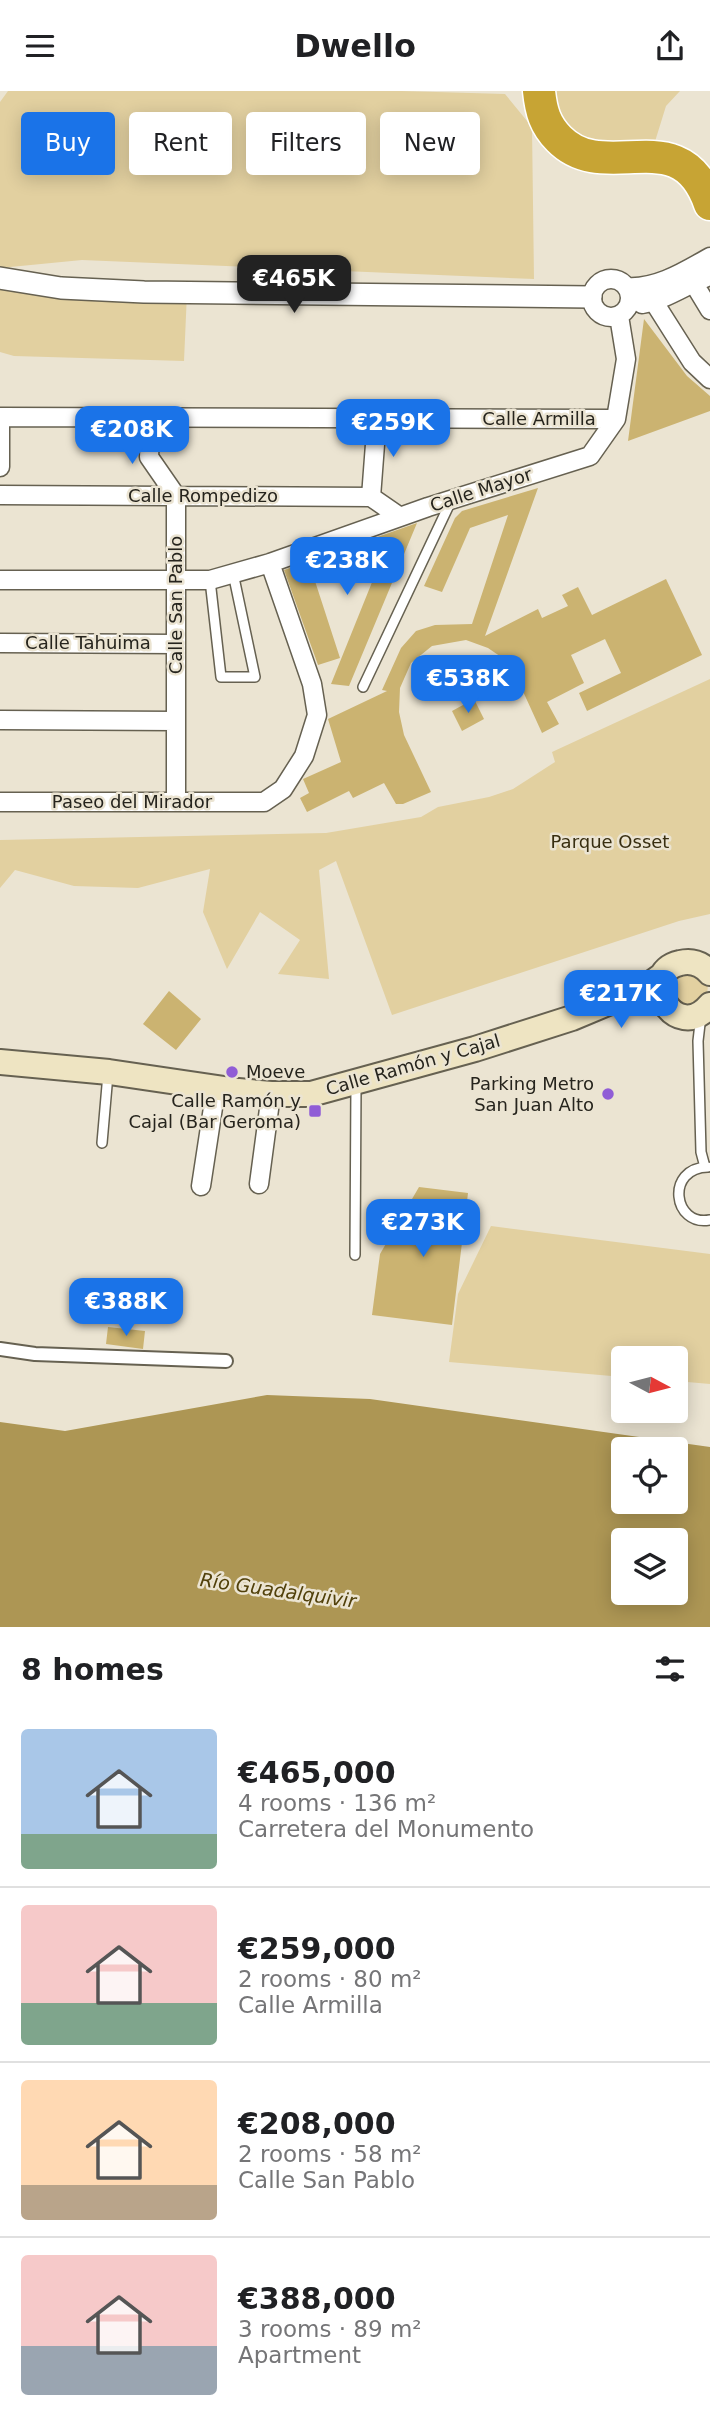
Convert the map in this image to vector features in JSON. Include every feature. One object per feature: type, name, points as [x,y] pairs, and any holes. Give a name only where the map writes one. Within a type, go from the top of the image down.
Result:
[{"type":"highway","points":[[539,91],[541,112],[552,131],[568,148],[590,157],[611,159],[649,155],[671,159],[690,171],[706,193],[710,204]]},
{"type":"main road","name":"Calle Ramón y Cajal","points":[[572,1018],[646,987],[669,969],[710,949]]},
{"type":"main road","points":[[697,1011],[662,1000],[661,982],[669,969],[691,961],[710,973]]},
{"type":"main road","name":"Calle Ramón y Cajal","points":[[0,1062],[109,1072],[271,1094],[311,1094],[475,1049],[572,1018],[636,1003],[697,1011]]},
{"type":"street","points":[[627,287],[641,288],[678,275],[710,257]]},
{"type":"street","points":[[0,278],[61,288],[144,292],[591,297]]},
{"type":"street","points":[[617,419],[626,359],[624,311],[631,297],[627,287],[611,278],[601,281],[594,288],[591,297],[593,305],[603,316],[624,311],[654,302],[701,279],[710,310]]},
{"type":"street","points":[[654,302],[659,314],[692,362],[710,379]]},
{"type":"street","points":[[0,417],[0,467]]},
{"type":"street","name":"Calle Armilla","points":[[0,417],[617,419]]},
{"type":"street","points":[[151,417],[149,457],[176,496]]},
{"type":"street","points":[[377,418],[371,497],[400,517]]},
{"type":"street","name":"Calle Mayor","points":[[0,580],[210,580],[270,563],[452,499],[590,456],[617,419]]},
{"type":"street","name":"Calle Rompedizo","points":[[0,495],[371,497]]},
{"type":"street","name":"Calle San Pablo","points":[[176,496],[176,802]]},
{"type":"street","name":"Paseo del Mirador","points":[[0,802],[264,802],[283,789],[304,756],[317,715],[312,684],[270,563]]},
{"type":"street","name":"Calle Tahuima","points":[[0,643],[176,644]]},
{"type":"street","points":[[0,720],[176,720]]},
{"type":"street","points":[[201,1186],[216,1087]]},
{"type":"street","points":[[259,1184],[271,1094]]},
{"type":"street","points":[[0,1349],[35,1354],[226,1361]]},
{"type":"lane","points":[[363,687],[452,499]]},
{"type":"lane","points":[[210,580],[221,677],[255,677],[233,573]]},
{"type":"lane","points":[[697,1011],[701,1152],[707,1167],[695,1169],[683,1177],[678,1199],[683,1210],[694,1219],[710,1220]]},
{"type":"lane","points":[[697,1011],[698,1041]]},
{"type":"lane","points":[[103,1143],[109,1072]]},
{"type":"lane","points":[[355,1255],[356,1082]]},
{"type":"lane","points":[[695,1169],[701,1152]]},
{"type":"green space","points":[[8,91],[402,91],[505,94],[532,127],[534,279],[82,260],[0,268],[0,102]]},
{"type":"green space","points":[[551,91],[680,91],[666,106],[653,148],[581,148],[548,105]]},
{"type":"green space","points":[[0,282],[187,293],[184,361],[14,356],[0,352]]},
{"type":"green space","name":"Parque Osset","points":[[710,679],[710,914],[679,921],[392,1015],[336,861],[319,870],[329,979],[278,974],[300,940],[260,912],[227,969],[203,912],[210,869],[138,888],[74,886],[15,870],[0,888],[0,840],[326,833],[421,817],[438,807],[489,797],[513,789],[555,762],[552,752]]},
{"type":"green space","points":[[687,967],[708,983],[707,997],[684,1010],[666,984]]},
{"type":"green space","points":[[491,1226],[710,1254],[710,1384],[688,1382],[688,1346],[611,1346],[611,1376],[449,1362],[458,1294]]},
{"type":"water","name":"Río Guadalquivir","points":[[267,1395],[370,1399],[639,1437],[611,1437],[611,1514],[688,1514],[688,1444],[710,1447],[710,1627],[0,1627],[0,1422],[65,1431]]},
{"type":"building","points":[[644,319],[687,376],[710,396],[710,411],[628,441]]},
{"type":"building","points":[[538,488],[485,636],[538,609],[542,618],[568,606],[562,595],[578,587],[592,615],[666,579],[702,655],[587,711],[579,693],[621,673],[605,639],[571,655],[584,683],[547,702],[559,724],[542,733],[510,663],[488,648],[466,640],[432,646],[411,663],[400,688],[399,712],[404,735],[431,792],[403,804],[396,804],[384,783],[353,798],[349,791],[307,812],[300,798],[309,793],[303,779],[341,762],[328,719],[387,691],[382,690],[401,648],[416,631],[435,625],[472,624],[508,515],[470,528],[442,592],[424,586],[455,518],[462,511]]},
{"type":"building","points":[[417,523],[349,686],[331,684],[383,555],[314,578],[340,658],[318,665],[284,570]]},
{"type":"building","points":[[474,699],[484,719],[462,731],[452,711]]},
{"type":"building","points":[[169,991],[201,1019],[176,1050],[143,1024]]},
{"type":"building","points":[[419,1187],[468,1193],[452,1325],[372,1315],[380,1254]]},
{"type":"building","points":[[108,1327],[145,1331],[143,1349],[106,1344]]},
{"type":"place","name":"Moeve","points":[[232,1072]]},
{"type":"place","name":"Parking Metro San Juan Alto","points":[[608,1094]]},
{"type":"place","name":"Calle Ramón y Cajal (Bar Geroma)","points":[[315,1111]]}]
